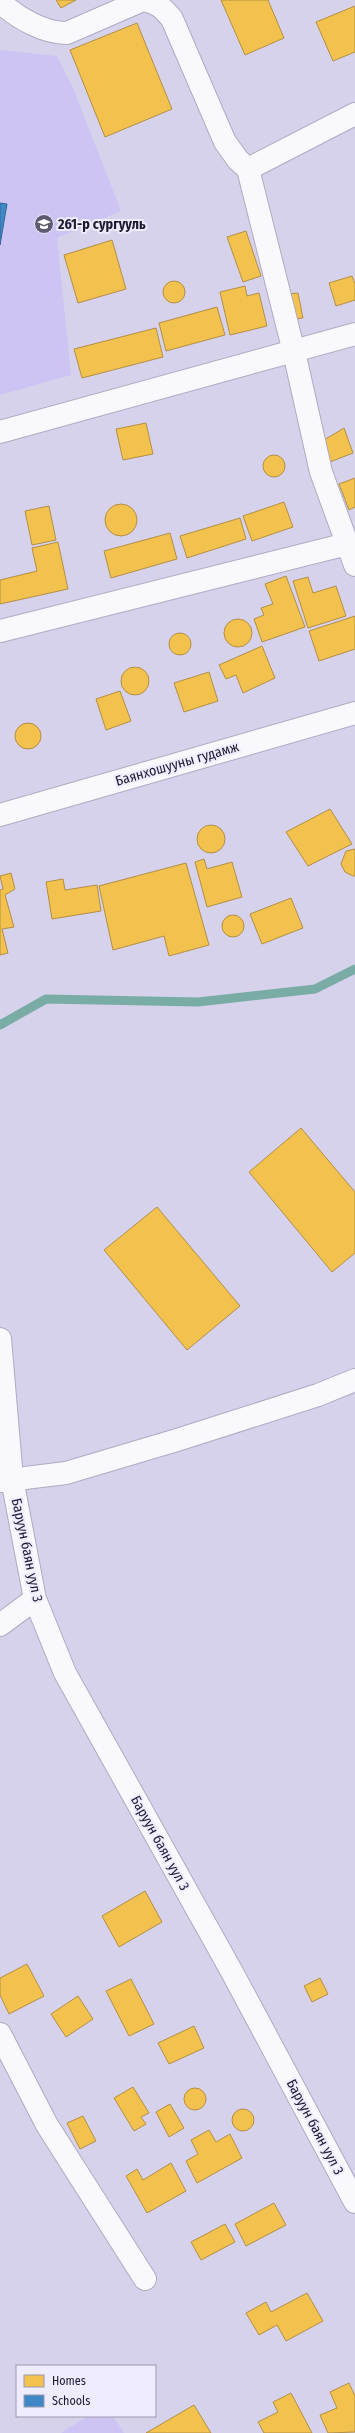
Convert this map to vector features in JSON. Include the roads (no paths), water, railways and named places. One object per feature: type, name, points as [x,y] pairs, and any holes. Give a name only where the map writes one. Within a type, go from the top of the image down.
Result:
[{"type":"street","points":[[0,2],[29,22],[56,33],[67,33],[143,0],[152,2],[163,8],[172,19],[224,142],[238,160],[248,169],[294,352],[321,472],[355,565]]},
{"type":"street","points":[[248,169],[355,114]]},
{"type":"street","points":[[0,432],[355,334]]},
{"type":"street","points":[[0,631],[347,544]]},
{"type":"street","name":"Баянхошууны гудамж","points":[[0,815],[355,713]]},
{"type":"street","name":"Баруун баян уул 3","points":[[0,1339],[6,1480],[36,1599],[65,1673],[232,1972],[355,2202]]},
{"type":"street","points":[[6,1480],[73,1470],[184,1438],[318,1394],[355,1380]]},
{"type":"street","points":[[0,1625],[36,1599]]},
{"type":"street","points":[[0,2034],[47,2125],[145,2279]]},
{"type":"waterway","points":[[0,1025],[46,999],[198,1002],[315,989],[355,969]]},
{"type":"place","name":"261-р сургууль","points":[[44,224]]}]
